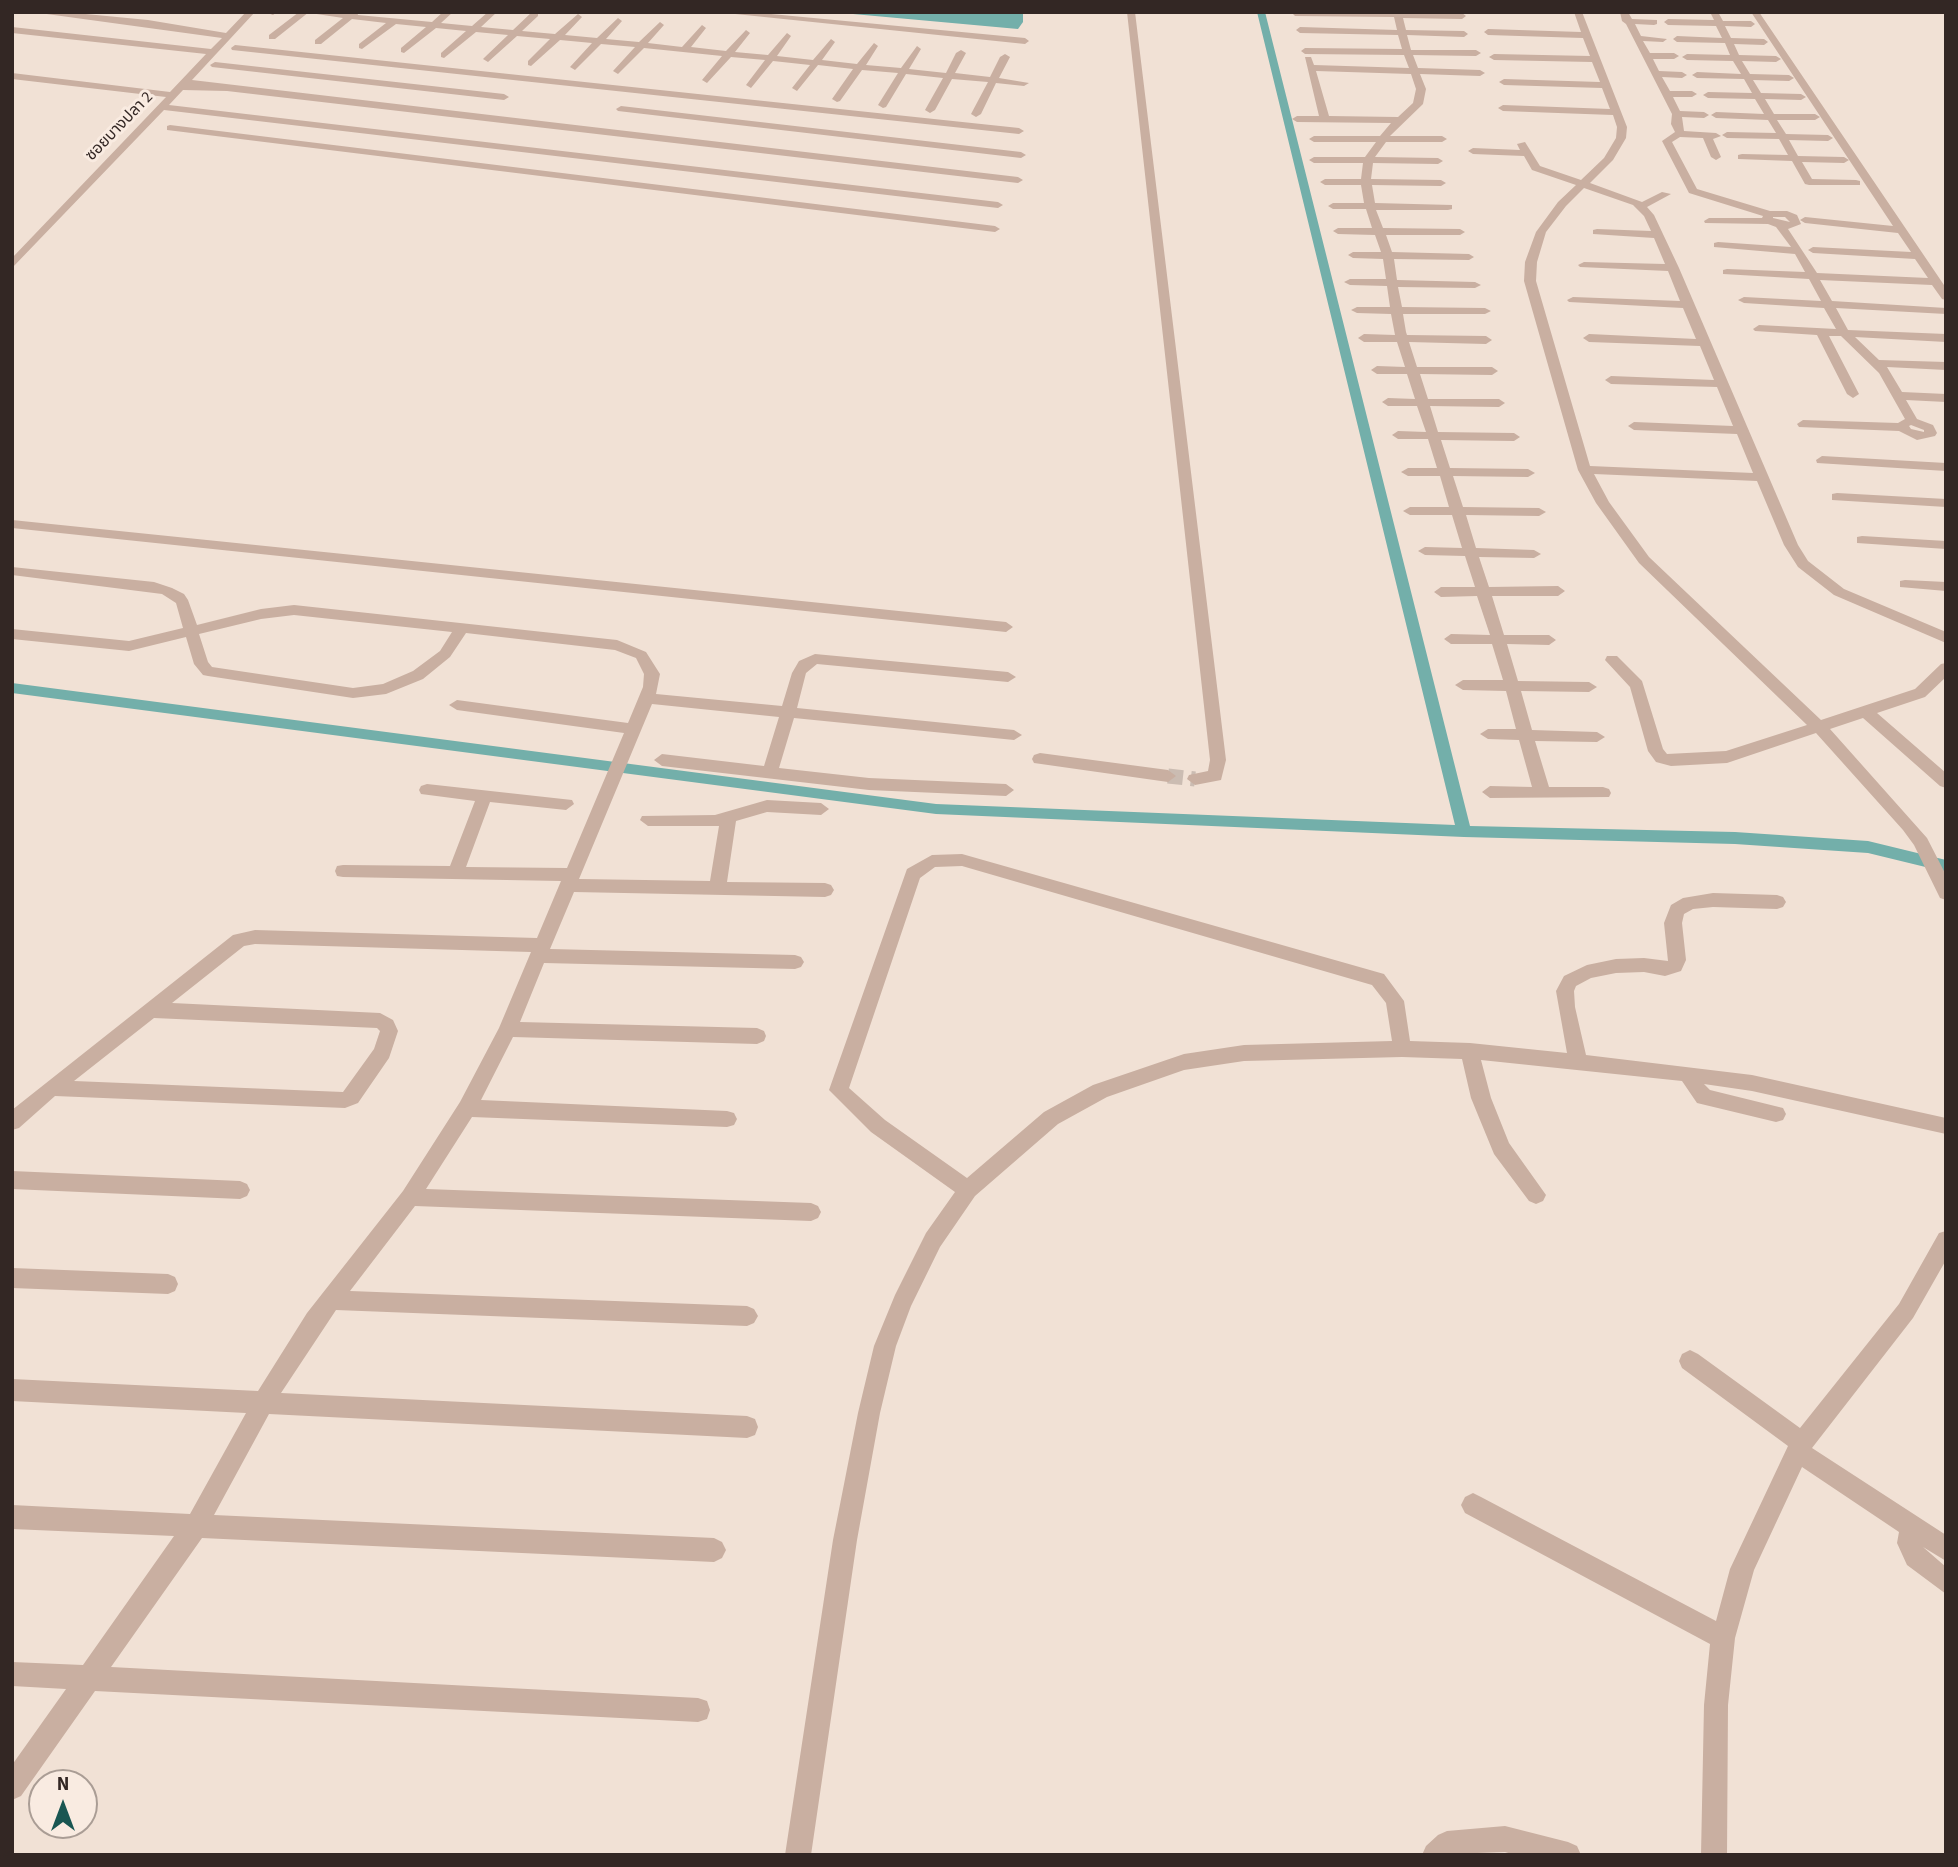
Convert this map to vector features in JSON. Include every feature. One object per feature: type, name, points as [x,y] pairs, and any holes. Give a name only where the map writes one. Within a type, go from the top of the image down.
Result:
[{"type":"street","points":[[36,12],[148,23],[229,36]]},
{"type":"street","name":"ซอยบางปลา 2","points":[[12,265],[251,12]]},
{"type":"street","points":[[362,46],[404,12]]},
{"type":"street","points":[[404,50],[449,12]]},
{"type":"street","points":[[444,55],[493,12]]},
{"type":"street","points":[[684,50],[712,12]]},
{"type":"street","points":[[720,12],[1025,41]]},
{"type":"street","points":[[1131,12],[1218,760],[1215,776],[1195,779]]},
{"type":"street","points":[[1571,12],[1578,12],[1622,127],[1621,138],[1611,155],[1562,204],[1541,232],[1531,262],[1530,281],[1585,470],[1603,503],[1644,560],[1864,775],[1921,842],[1946,893]]},
{"type":"street","points":[[1714,12],[1736,58],[1808,182],[1856,183]]},
{"type":"street","points":[[1755,12],[1898,230],[1946,297]]},
{"type":"street","points":[[283,13],[353,15],[392,22],[1024,83]]},
{"type":"street","points":[[272,37],[308,13]]},
{"type":"street","points":[[1325,119],[1294,13],[1462,16]]},
{"type":"street","points":[[1397,13],[1421,89],[1420,100],[1389,130],[1368,160],[1366,182],[1370,206],[1388,256],[1394,283],[1394,310],[1402,339],[1498,638],[1542,792]]},
{"type":"street","points":[[488,58],[535,14]]},
{"type":"street","points":[[531,63],[575,14]]},
{"type":"street","points":[[318,42],[353,15]]},
{"type":"street","points":[[707,80],[728,54],[751,15]]},
{"type":"street","points":[[575,67],[619,16]]},
{"type":"street","points":[[1625,16],[1654,22]]},
{"type":"street","points":[[1625,16],[1677,114],[1679,134]]},
{"type":"street","points":[[618,71],[661,19]]},
{"type":"street","points":[[751,85],[796,19]]},
{"type":"street","points":[[1668,22],[1751,24]]},
{"type":"street","points":[[797,89],[816,63],[836,23]]},
{"type":"street","points":[[837,99],[860,67],[878,27]]},
{"type":"street","points":[[12,30],[213,52]]},
{"type":"street","points":[[1300,30],[1464,34]]},
{"type":"street","points":[[883,105],[923,31]]},
{"type":"street","points":[[1488,32],[1586,35]]},
{"type":"street","points":[[930,110],[949,76],[966,35]]},
{"type":"street","points":[[1636,38],[1663,39]]},
{"type":"street","points":[[976,114],[1009,39]]},
{"type":"street","points":[[1677,39],[1764,42]]},
{"type":"street","points":[[235,48],[1019,131]]},
{"type":"street","points":[[1305,51],[1476,53]]},
{"type":"street","points":[[1646,56],[1674,56]]},
{"type":"street","points":[[1494,57],[1596,59]]},
{"type":"street","points":[[1688,57],[1776,60]]},
{"type":"street","points":[[267,102],[324,58]]},
{"type":"street","points":[[215,65],[504,97]]},
{"type":"street","points":[[1310,68],[1480,73]]},
{"type":"street","points":[[364,152],[457,72]]},
{"type":"street","points":[[1656,74],[1682,75]]},
{"type":"street","points":[[1698,75],[1789,78]]},
{"type":"street","points":[[12,76],[180,88],[227,88],[277,95],[399,122],[600,132],[746,149],[925,183],[1018,180]]},
{"type":"street","points":[[1504,82],[1605,85]]},
{"type":"street","points":[[559,176],[639,90]]},
{"type":"street","points":[[1665,94],[1692,94]]},
{"type":"street","points":[[1708,95],[1801,97]]},
{"type":"street","points":[[712,195],[780,106]]},
{"type":"street","points":[[162,107],[248,116],[600,132],[746,149],[925,183],[998,205]]},
{"type":"street","points":[[1503,108],[1616,112]]},
{"type":"street","points":[[223,135],[257,109]]},
{"type":"street","points":[[1677,114],[1704,115]]},
{"type":"street","points":[[1716,115],[1815,117]]},
{"type":"street","points":[[1297,119],[1401,120]]},
{"type":"street","points":[[905,218],[958,125]]},
{"type":"street","points":[[170,128],[995,229]]},
{"type":"street","points":[[600,132],[746,149],[946,146],[1021,155]]},
{"type":"street","points":[[1828,138],[1679,134],[1668,141],[1687,183],[1698,195],[1773,220],[1799,251],[1844,333],[1884,370],[1898,396],[1907,424]]},
{"type":"street","points":[[1716,135],[1716,157]]},
{"type":"street","points":[[1314,139],[1442,139]]},
{"type":"street","points":[[1473,151],[1524,148],[1535,168],[1641,206],[1649,215],[1673,268],[1791,545],[1803,564],[1839,592],[1946,638]]},
{"type":"street","points":[[1742,157],[1844,160]]},
{"type":"street","points":[[1314,160],[1438,161]]},
{"type":"street","points":[[1325,182],[1441,183]]},
{"type":"street","points":[[1641,206],[1665,194]]},
{"type":"street","points":[[1333,206],[1448,207]]},
{"type":"street","points":[[1709,222],[1773,220]]},
{"type":"street","points":[[1805,220],[1898,230]]},
{"type":"street","points":[[1338,231],[1460,232]]},
{"type":"street","points":[[1597,232],[1658,235]]},
{"type":"street","points":[[1718,245],[1799,251]]},
{"type":"street","points":[[1813,250],[1917,256]]},
{"type":"street","points":[[1353,255],[1469,257]]},
{"type":"street","points":[[1584,265],[1673,268]]},
{"type":"street","points":[[1727,272],[1936,282]]},
{"type":"street","points":[[1350,282],[1475,285]]},
{"type":"street","points":[[1573,300],[1689,305]]},
{"type":"street","points":[[1744,300],[1946,311]]},
{"type":"street","points":[[1357,310],[1485,311]]},
{"type":"street","points":[[1759,328],[1946,338]]},
{"type":"street","points":[[1821,332],[1853,394]]},
{"type":"street","points":[[1364,338],[1486,340]]},
{"type":"street","points":[[1589,338],[1706,343]]},
{"type":"street","points":[[1876,363],[1946,366]]},
{"type":"street","points":[[1377,370],[1492,372]]},
{"type":"street","points":[[1612,380],[1724,384]]},
{"type":"street","points":[[1898,396],[1946,398]]},
{"type":"street","points":[[1388,402],[1499,403]]},
{"type":"street","points":[[1803,424],[1907,424],[1929,428],[1936,454]]},
{"type":"street","points":[[1634,426],[1743,430]]},
{"type":"street","points":[[1936,454],[1946,433]]},
{"type":"street","points":[[1398,435],[1514,437]]},
{"type":"street","points":[[1822,460],[1936,454]]},
{"type":"street","points":[[1585,470],[1762,477]]},
{"type":"street","points":[[1408,472],[1528,473]]},
{"type":"street","points":[[1837,497],[1946,503]]},
{"type":"street","points":[[1409,511],[1539,512]]},
{"type":"street","points":[[12,524],[1006,627]]},
{"type":"street","points":[[1862,540],[1946,545]]},
{"type":"street","points":[[1425,551],[1534,554]]},
{"type":"street","points":[[12,571],[154,587],[167,591],[183,603],[203,668],[208,671],[366,693],[395,686],[418,675],[445,654],[458,634]]},
{"type":"street","points":[[1905,584],[1946,587]]},
{"type":"street","points":[[1441,592],[1558,591]]},
{"type":"street","points":[[12,634],[118,646],[282,620],[458,634],[611,655],[646,661],[652,674],[647,698],[508,1029],[467,1108],[410,1197],[331,1300],[278,1376],[195,1527],[12,1787]]},
{"type":"street","points":[[12,645],[112,657],[145,653],[193,635]]},
{"type":"street","points":[[1451,639],[1549,640]]},
{"type":"street","points":[[770,773],[799,673],[804,665],[815,659],[1008,677]]},
{"type":"street","points":[[1612,660],[1637,685],[1656,751],[1662,758],[1714,760],[1920,693],[1946,668]]},
{"type":"street","points":[[1463,685],[1589,687]]},
{"type":"street","points":[[647,698],[1014,735]]},
{"type":"street","points":[[457,705],[634,729]]},
{"type":"street","points":[[1865,711],[1946,782]]},
{"type":"street","points":[[1488,734],[1597,737]]},
{"type":"street","points":[[1040,759],[1168,776]]},
{"type":"street","points":[[662,760],[869,784],[1006,790]]},
{"type":"street","points":[[427,790],[565,804]]},
{"type":"street","points":[[1490,792],[1603,793]]},
{"type":"street","points":[[456,872],[485,795]]},
{"type":"street","points":[[648,820],[699,822],[728,818],[748,809],[767,806],[821,809]]},
{"type":"street","points":[[718,888],[728,818]]},
{"type":"street","points":[[968,1190],[878,1126],[839,1090],[913,874],[932,861],[962,860],[1378,979],[1395,1001],[1402,1049]]},
{"type":"street","points":[[343,871],[456,872],[718,888],[825,890]]},
{"type":"street","points":[[1578,1062],[1566,1007],[1565,991],[1570,981],[1587,972],[1616,966],[1644,965],[1665,969],[1675,967],[1677,960],[1673,923],[1677,910],[1689,903],[1713,900],[1777,902]]},
{"type":"street","points":[[12,1122],[51,1088],[153,1010],[225,948],[247,938],[795,962]]},
{"type":"street","points":[[51,1088],[345,1100],[351,1097],[382,1052],[388,1031],[387,1025],[380,1021],[153,1010]]},
{"type":"street","points":[[508,1029],[757,1036]]},
{"type":"street","points":[[798,1855],[845,1540],[869,1413],[885,1346],[902,1303],[933,1240],[968,1190],[1051,1118],[1100,1091],[1184,1062],[1255,1052],[1402,1049],[1470,1051],[1752,1083],[1946,1126]]},
{"type":"street","points":[[1470,1051],[1489,1122],[1501,1147],[1536,1195]]},
{"type":"street","points":[[1688,1074],[1704,1097],[1776,1114]]},
{"type":"street","points":[[467,1108],[727,1118]]},
{"type":"street","points":[[12,1180],[240,1190]]},
{"type":"street","points":[[410,1197],[811,1212]]},
{"type":"street","points":[[1714,1855],[1716,1705],[1723,1638],[1742,1569],[1800,1447],[1906,1311],[1946,1240]]},
{"type":"street","points":[[12,1278],[168,1284]]},
{"type":"street","points":[[331,1300],[747,1316]]},
{"type":"street","points":[[1690,1361],[1800,1447],[1946,1549]]},
{"type":"street","points":[[12,1391],[747,1427]]},
{"type":"street","points":[[1474,1505],[1723,1638]]},
{"type":"street","points":[[12,1517],[714,1550]]},
{"type":"street","points":[[1912,1527],[1909,1543],[1916,1557],[1946,1581]]},
{"type":"street","points":[[12,1674],[698,1710]]},
{"type":"street","points":[[1435,1855],[1447,1844],[1505,1839],[1568,1855]]},
{"type":"water","points":[[831,12],[1023,12],[1023,22],[1018,29]]},
{"type":"waterway","points":[[1261,12],[1464,831]]},
{"type":"waterway","points":[[12,688],[936,809],[1464,831]]},
{"type":"waterway","points":[[1464,831],[1735,838],[1868,847],[1946,866]]},
{"type":"tunnel","points":[[1168,776],[1195,779]]}]
